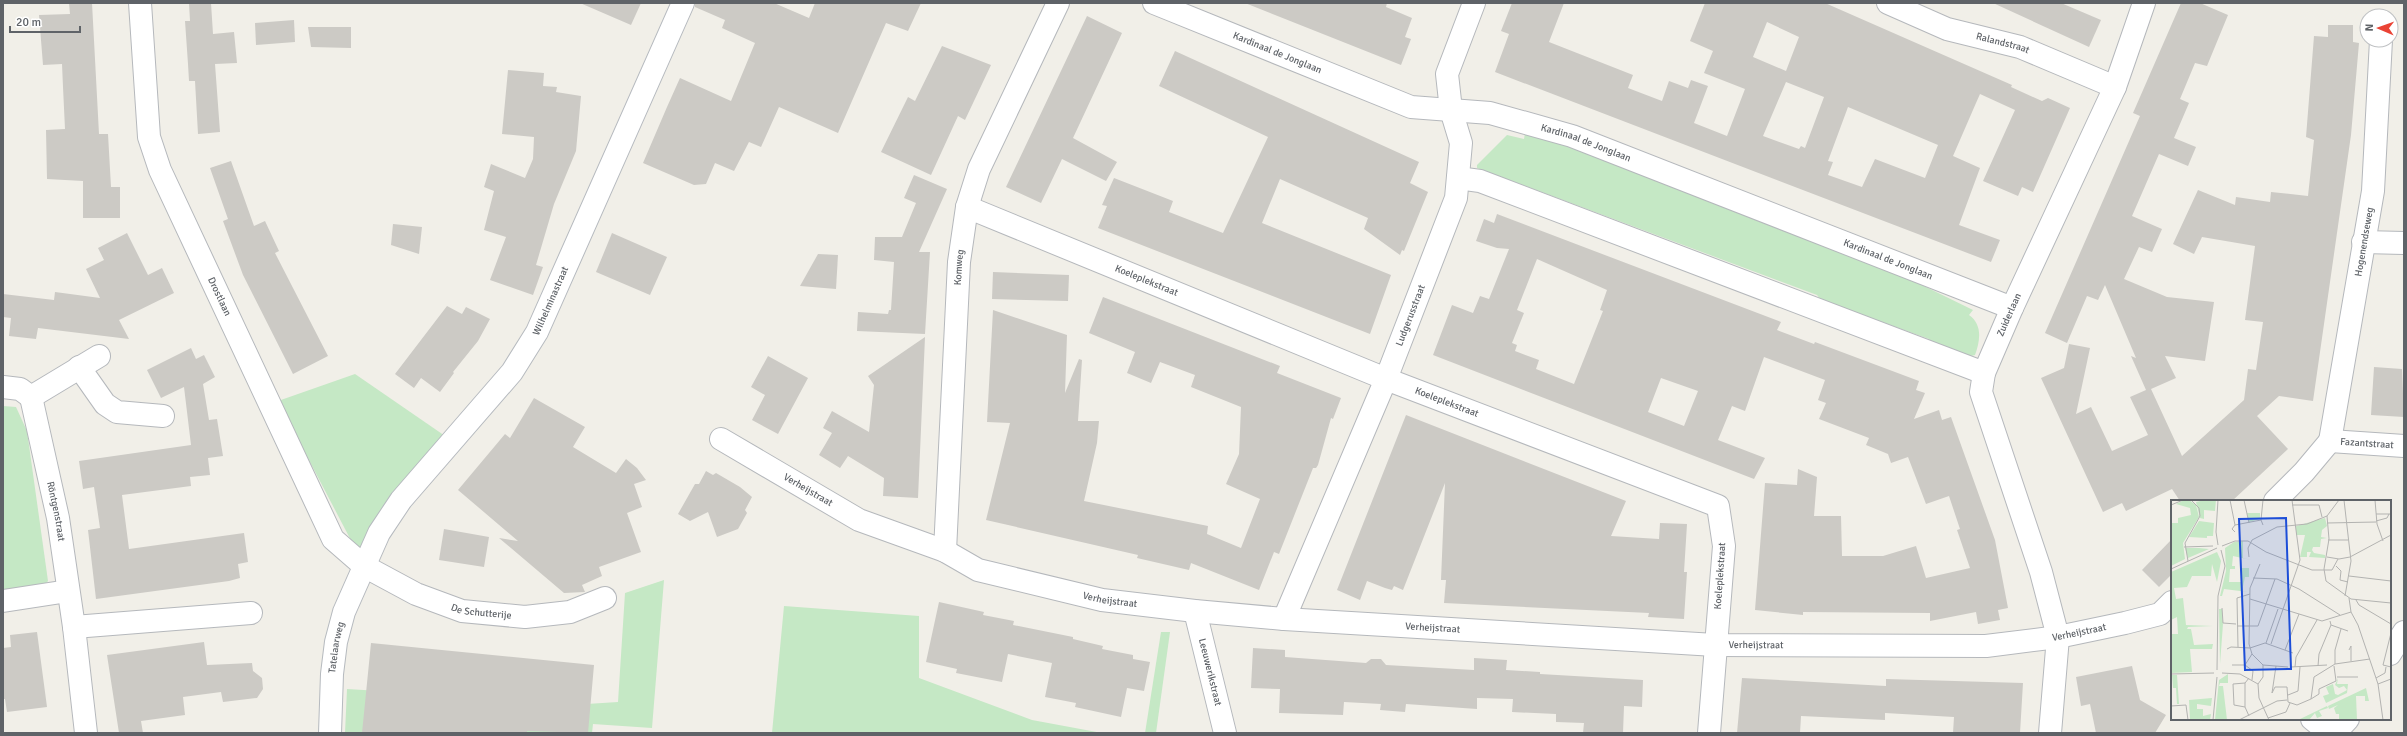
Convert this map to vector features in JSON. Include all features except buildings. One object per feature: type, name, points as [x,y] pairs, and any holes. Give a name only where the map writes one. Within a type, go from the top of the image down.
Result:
[{"type":"street","name":"Drostlaan","points":[[140,3],[149,137],[160,170],[333,539],[364,566]]},
{"type":"street","name":"Wilhelminastraat","points":[[364,566],[380,533],[401,500],[512,372],[537,332],[683,3]]},
{"type":"street","name":"Komweg","points":[[944,551],[959,262],[967,207],[978,169],[1058,3]]},
{"type":"street","name":"Kardinaal de Jonglaan","points":[[1154,3],[1411,108],[1490,113],[1572,136],[2012,308]]},
{"type":"street","name":"Ludgerusstraat","points":[[1284,619],[1386,378],[1456,198],[1461,144],[1451,110],[1447,74],[1474,3]]},
{"type":"street","name":"Ralandstraat","points":[[1888,3],[1947,29],[2020,47],[2115,87]]},
{"type":"street","name":"Zuiderlaan","points":[[2050,733],[2058,638],[2041,572],[1981,392],[1984,373],[2012,308],[2115,87],[2144,3]]},
{"type":"street","name":"Hogenendseweg","points":[[2330,441],[2363,242],[2373,191],[2381,48]]},
{"type":"street","points":[[1458,178],[1480,181],[1984,373]]},
{"type":"street","name":"Koeleplekstraat","points":[[967,207],[1386,378],[1718,506],[1724,546],[1709,733]]},
{"type":"street","points":[[2363,242],[2404,243]]},
{"type":"street","points":[[3,387],[20,389],[31,397],[99,356]]},
{"type":"street","points":[[79,367],[105,404],[117,412],[163,416]]},
{"type":"street","name":"Röntgenstraat","points":[[31,397],[58,518],[74,627],[86,733]]},
{"type":"street","name":"Verheijstraat","points":[[721,439],[859,520],[944,551],[978,570],[1102,600],[1195,611],[1284,619],[1715,645],[1986,646],[2058,638],[2168,613]]},
{"type":"street","points":[[2276,500],[2304,472],[2330,441]]},
{"type":"street","name":"Fazantstraat","points":[[2330,441],[2404,446]]},
{"type":"street","name":"De Schutterije","points":[[364,566],[416,594],[462,611],[525,617],[570,612],[605,598]]},
{"type":"street","name":"Tatelaarweg","points":[[330,733],[332,674],[336,642],[344,612],[364,566]]},
{"type":"street","points":[[3,601],[68,591]]},
{"type":"street","name":"Leeuwerikstraat","points":[[1195,611],[1225,733]]},
{"type":"street","points":[[74,627],[251,613]]},
{"type":"street","points":[[2391,652],[2404,632]]},
{"type":"street","points":[[2313,720],[2329,733]]},
{"type":"street","points":[[2335,733],[2347,720]]},
{"type":"green space","points":[[1525,133],[1554,140],[1885,267],[1973,310],[1969,315],[1977,324],[1979,334],[1975,355],[1967,357],[1931,345],[1929,339],[1821,300],[1817,295],[1477,168],[1477,165],[1507,135],[1524,139]]},
{"type":"green space","points":[[355,374],[448,438],[361,549],[355,548],[278,401]]},
{"type":"green space","points":[[3,406],[16,407],[27,431],[48,581],[40,590],[3,598]]},
{"type":"green space","points":[[664,580],[652,728],[593,724],[592,733],[345,733],[347,689],[380,691],[524,708],[618,702],[625,593]]},
{"type":"green space","points":[[784,606],[919,616],[919,678],[1032,720],[1102,733],[772,733]]},
{"type":"green space","points":[[1161,632],[1170,632],[1156,733],[1145,733]]}]
